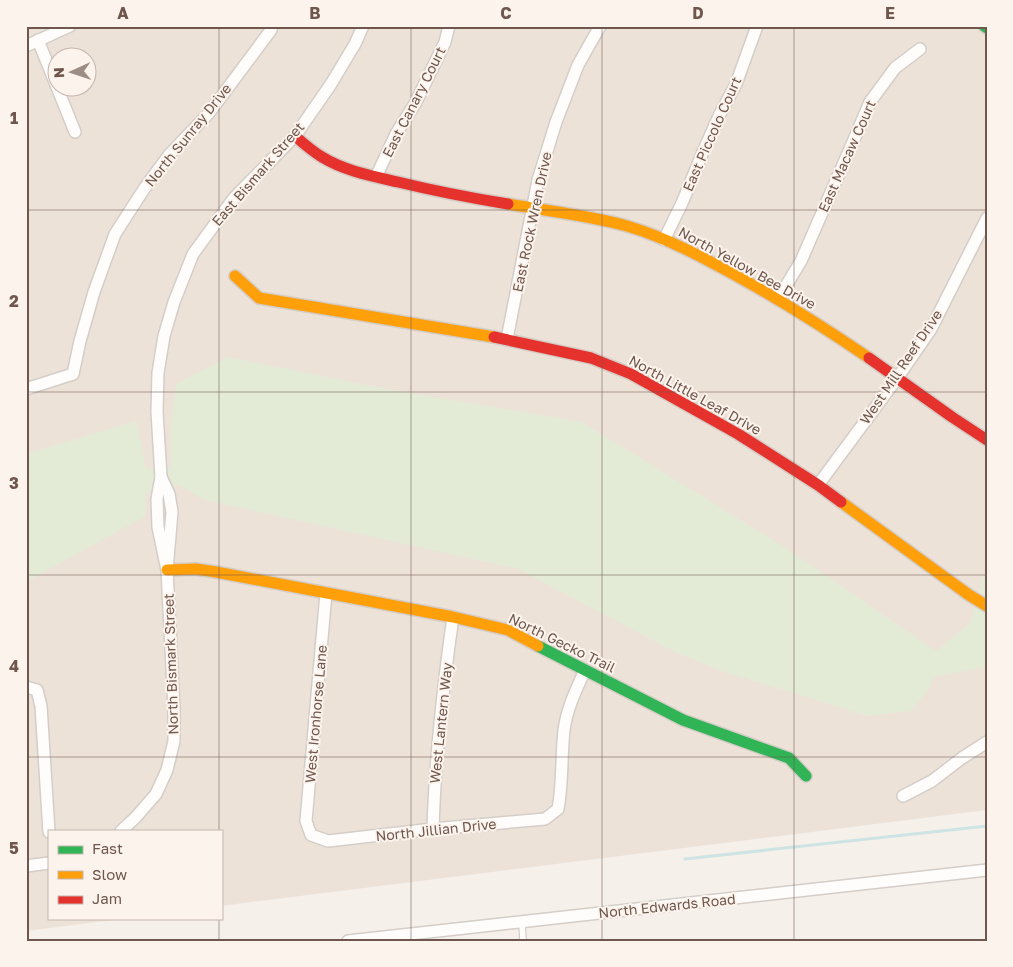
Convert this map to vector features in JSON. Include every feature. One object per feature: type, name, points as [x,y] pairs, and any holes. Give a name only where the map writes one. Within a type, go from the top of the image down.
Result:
[{"type":"street","points":[[26,46],[70,26]]},
{"type":"street","name":"North Sunray Drive","points":[[26,389],[73,374],[94,292],[115,234],[169,155],[208,113],[271,30],[272,26]]},
{"type":"street","name":"East Bismark Street","points":[[167,570],[158,527],[157,499],[161,477],[157,412],[158,372],[164,336],[172,311],[193,254],[234,198],[295,136],[331,84],[355,44],[363,26]]},
{"type":"street","name":"East Canary Court","points":[[376,177],[396,134],[416,102],[445,42],[450,26]]},
{"type":"street","name":"East Rock Wren Drive","points":[[507,339],[538,180],[556,122],[578,65],[600,26]]},
{"type":"street","name":"East Piccolo Court","points":[[664,240],[715,125],[736,84],[757,26]]},
{"type":"street","points":[[38,40],[75,132]]},
{"type":"street","name":"East Macaw Court","points":[[778,299],[801,261],[870,102],[895,68],[920,49]]},
{"type":"street","name":"North Yellow Bee Drive","points":[[295,136],[314,152],[339,166],[359,173],[532,209],[601,220],[626,226],[698,254],[778,299],[847,342],[898,377],[970,431],[987,440]]},
{"type":"street","name":"West Mill Reef Drive","points":[[818,485],[898,377],[930,329],[987,218]]},
{"type":"street","name":"North Little Leaf Drive","points":[[235,276],[258,298],[507,339],[590,358],[631,374],[738,434],[818,485],[969,595],[987,606]]},
{"type":"street","name":"East Bismark Street","points":[[161,477],[169,494],[172,512],[167,570]]},
{"type":"street","points":[[158,511],[172,512]]},
{"type":"street","name":"North Gecko Trail","points":[[167,570],[196,569],[216,572],[453,617],[508,630],[683,720],[789,758],[806,776]]},
{"type":"street","name":"North Bismark Street","points":[[122,830],[136,818],[156,794],[167,770],[174,741],[174,699],[167,570]]},
{"type":"street","name":"West Ironhorse Lane","points":[[311,836],[306,821],[326,593]]},
{"type":"street","name":"West Lantern Way","points":[[433,829],[434,793],[443,687],[453,617]]},
{"type":"street","name":"North Jillian Drive","points":[[311,836],[328,841],[544,819],[558,808],[561,791],[564,729],[571,700],[585,670]]},
{"type":"street","points":[[32,689],[41,706],[49,830]]},
{"type":"street","points":[[903,796],[932,781],[987,742]]},
{"type":"street","points":[[26,866],[48,863]]},
{"type":"street","name":"North Edwards Road","points":[[348,941],[987,870]]},
{"type":"lane","points":[[522,922],[523,941]]},
{"type":"shaded area","points":[[26,26],[987,26],[987,810],[222,906],[222,830],[48,830],[48,920],[112,920],[26,931]]},
{"type":"green space","points":[[228,357],[387,389],[582,422],[786,548],[936,651],[970,623],[983,577],[987,573],[987,667],[933,677],[929,689],[911,711],[868,716],[719,670],[673,651],[518,569],[205,500],[178,485],[146,493],[145,516],[26,582],[26,454],[136,421],[146,469],[171,466],[170,429],[176,384]]},
{"type":"waterway","points":[[685,859],[987,826]]},
{"type":"traffic: fast","points":[[538,646],[683,720],[789,758],[806,776]]},
{"type":"traffic: slow","points":[[508,204],[612,222],[672,243],[760,289],[869,358]]},
{"type":"traffic: slow","points":[[235,276],[259,298],[494,337]]},
{"type":"traffic: slow","points":[[841,502],[987,606]]},
{"type":"traffic: slow","points":[[167,570],[196,569],[216,572],[453,617],[508,630],[538,646]]},
{"type":"traffic: jam","points":[[295,136],[322,157],[349,169],[426,188],[508,204]]},
{"type":"traffic: jam","points":[[494,337],[591,358],[631,374],[738,434],[818,485],[841,502]]},
{"type":"traffic: jam","points":[[869,358],[987,440]]}]
